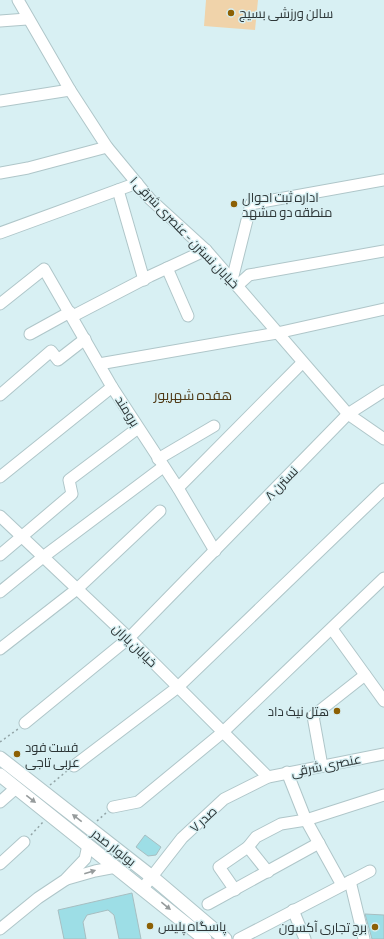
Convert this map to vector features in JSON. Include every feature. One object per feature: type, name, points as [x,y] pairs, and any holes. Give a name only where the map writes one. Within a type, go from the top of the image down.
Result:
[{"type":"main road","name":"بولوار صدر","points":[[0,758],[152,877],[225,939]]},
{"type":"main road","name":"بولوار صدر","points":[[0,775],[205,939]]},
{"type":"street","name":"خیابان نسترن - عنصری شرقی ۱","points":[[18,0],[27,19],[70,90],[107,147],[136,183],[150,199],[206,250],[302,363],[348,414],[384,439]]},
{"type":"street","points":[[0,21],[27,19]]},
{"type":"street","points":[[0,101],[70,90]]},
{"type":"street","points":[[0,173],[28,168],[107,147]]},
{"type":"street","points":[[235,283],[251,204],[384,180]]},
{"type":"street","points":[[0,233],[136,183]]},
{"type":"street","points":[[118,190],[144,280]]},
{"type":"street","points":[[30,334],[206,250]]},
{"type":"street","points":[[235,283],[249,275],[384,251]]},
{"type":"street","points":[[167,268],[188,316]]},
{"type":"street","name":"برومند","points":[[0,304],[44,269],[112,387],[160,463],[178,488],[215,551]]},
{"type":"street","points":[[99,364],[277,333],[384,309]]},
{"type":"street","points":[[0,395],[51,351],[58,360],[85,339]]},
{"type":"street","points":[[178,488],[302,363]]},
{"type":"street","points":[[0,477],[112,387]]},
{"type":"street","name":"نسترن ۸","points":[[25,723],[129,638],[348,414],[384,391]]},
{"type":"street","points":[[0,592],[160,463],[214,426]]},
{"type":"street","points":[[0,555],[72,494],[69,480],[138,428]]},
{"type":"street","points":[[74,766],[178,687],[384,489]]},
{"type":"street","points":[[0,649],[77,589],[160,511]]},
{"type":"street","name":"خیابان یاران","points":[[0,516],[129,638],[268,777]]},
{"type":"street","points":[[113,807],[138,802],[223,732],[300,661],[384,578]]},
{"type":"street","points":[[332,629],[365,675],[381,689],[384,701]]},
{"type":"street","points":[[322,766],[313,716],[365,675]]},
{"type":"street","name":"عنصری شرقی","points":[[268,777],[287,772],[384,754]]},
{"type":"street","points":[[287,772],[306,820],[319,844],[346,883],[364,939]]},
{"type":"street","name":"صدر ۷","points":[[143,888],[182,838],[224,799],[268,777]]},
{"type":"street","points":[[0,802],[16,788]]},
{"type":"street","points":[[235,890],[219,867],[248,848],[256,837],[281,824],[306,820],[384,795]]},
{"type":"street","points":[[0,864],[24,842]]},
{"type":"street","points":[[0,929],[38,898],[65,880],[86,859],[88,844]]},
{"type":"street","points":[[208,904],[319,844]]},
{"type":"street","points":[[248,848],[268,872]]},
{"type":"street","points":[[65,880],[95,871],[116,867]]},
{"type":"street","points":[[239,939],[370,870]]},
{"type":"street","points":[[293,910],[305,939]]},
{"type":"path","points":[[0,742],[25,723]]},
{"type":"path","points":[[42,791],[74,766]]},
{"type":"path","points":[[90,828],[113,807]]},
{"type":"path","points":[[24,842],[50,814]]},
{"type":"shaded area","name":"سالن ورزشی بسیج","points":[[206,0],[258,0],[255,30],[204,26]]},
{"type":"building","points":[[145,835],[161,847],[156,855],[148,856],[136,847]]},
{"type":"building","points":[[132,893],[141,939],[119,939],[114,915],[108,910],[87,915],[83,922],[86,939],[64,939],[58,910]]},
{"type":"building","name":"برج تجاری آکسون","points":[[365,914],[384,915],[384,939],[372,939]]},
{"type":"place","name":"سالن ورزشی بسیج","points":[[231,13]]},
{"type":"place","name":"اداره ثبت احوال منطقه دو مشهد","points":[[234,204]]},
{"type":"place","name":"هتل نیک داد","points":[[337,711]]},
{"type":"place","name":"فست فود عربی تاجی","points":[[17,754]]},
{"type":"place","name":"پاسگاه پلیس","points":[[150,926]]},
{"type":"place","name":"برج تجاری آکسون","points":[[375,927]]},
{"type":"district","name":"هفده شهریور","points":[[193,395]]}]
